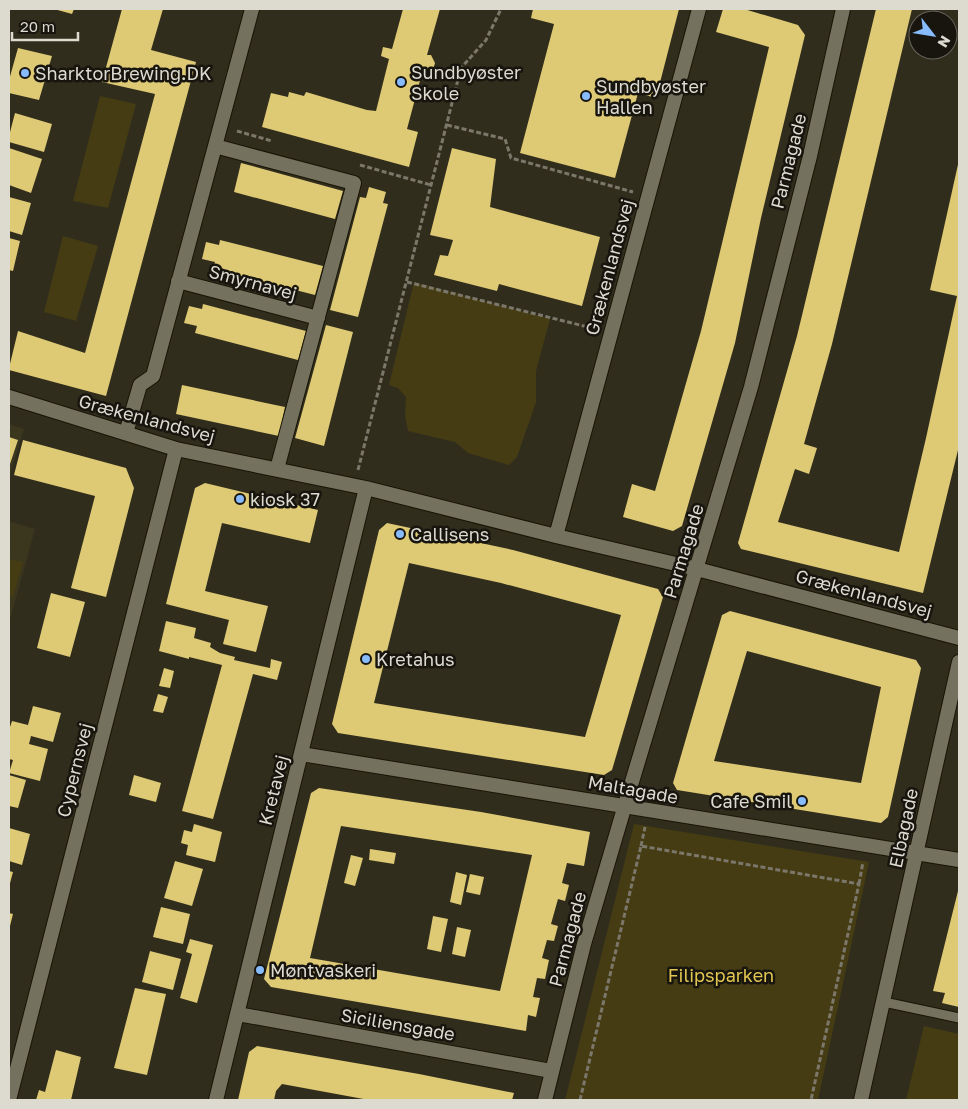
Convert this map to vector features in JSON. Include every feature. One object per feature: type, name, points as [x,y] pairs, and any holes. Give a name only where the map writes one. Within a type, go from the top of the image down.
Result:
[{"type":"street","points":[[126,433],[140,385],[153,376],[252,9]]},
{"type":"street","name":"Grækenlandsvej","points":[[556,536],[699,9]]},
{"type":"street","name":"Parmagade","points":[[545,1100],[584,944],[751,387],[810,156],[843,9]]},
{"type":"street","points":[[215,146],[354,183],[277,469]]},
{"type":"street","name":"Smyrnavej","points":[[178,281],[318,318]]},
{"type":"street","name":"Grækenlandsvej","points":[[9,397],[176,448],[360,486],[556,536],[697,569],[959,638]]},
{"type":"street","name":"Cypernsvej","points":[[9,1100],[176,448]]},
{"type":"street","name":"Kretavej","points":[[216,1100],[301,754],[360,486]]},
{"type":"street","name":"Elbagade","points":[[862,1100],[959,662]]},
{"type":"street","name":"Maltagade","points":[[301,754],[959,860]]},
{"type":"street","name":"Siciliensgade","points":[[238,1014],[551,1071]]},
{"type":"lane","points":[[884,1002],[959,1018]]},
{"type":"path","points":[[360,486],[407,282],[462,68],[486,40],[501,9]]},
{"type":"path","points":[[447,125],[506,139],[511,158],[648,196]]},
{"type":"path","points":[[407,282],[611,332]]},
{"type":"path","points":[[580,1100],[641,846],[859,884],[811,1100]]},
{"type":"shaded area","points":[[9,424],[24,429],[9,478]]},
{"type":"shaded area","points":[[9,521],[35,529],[9,623]]},
{"type":"green space","points":[[100,96],[136,104],[108,208],[73,201]]},
{"type":"green space","points":[[63,236],[98,246],[76,321],[44,312]]},
{"type":"green space","points":[[414,282],[550,319],[536,371],[536,402],[517,457],[509,465],[468,453],[455,442],[408,431],[405,415],[406,397],[398,388],[389,385]]},
{"type":"green space","points":[[9,559],[23,562],[13,597],[9,596]]},
{"type":"green space","name":"Filipsparken","points":[[634,824],[869,862],[818,1100],[565,1100]]},
{"type":"green space","points":[[924,1026],[959,1034],[959,1100],[906,1100]]},
{"type":"building","points":[[54,9],[74,9],[72,14]]},
{"type":"building","points":[[122,9],[163,9],[151,50],[196,62],[106,396],[9,370],[9,368],[18,331],[85,353],[155,94],[102,82]]},
{"type":"building","name":"Sundbyøster Skole","points":[[403,9],[440,9],[427,55],[431,55],[435,63],[433,70],[422,73],[407,129],[418,132],[409,167],[262,127],[271,93],[288,97],[289,92],[304,96],[306,92],[376,111],[389,59],[381,56],[383,47],[392,49]]},
{"type":"building","name":"Sundbyøster Hallen","points":[[533,9],[679,9],[656,98],[638,93],[615,178],[520,153],[554,24],[531,18]]},
{"type":"building","points":[[723,9],[744,9],[798,25],[805,35],[761,218],[735,343],[682,526],[673,531],[623,517],[632,484],[655,491],[701,331],[769,47],[716,32]]},
{"type":"building","points":[[876,9],[912,9],[908,10],[908,26],[832,344],[804,444],[817,448],[809,474],[795,469],[778,522],[899,552],[957,296],[930,290],[959,160],[959,446],[923,593],[741,549],[738,543],[797,336]]},
{"type":"building","points":[[18,48],[52,56],[39,100],[9,93],[9,80]]},
{"type":"building","points":[[15,113],[52,124],[44,152],[9,142]]},
{"type":"building","points":[[9,148],[42,159],[31,193],[9,185]]},
{"type":"building","points":[[452,148],[496,159],[490,207],[600,237],[582,306],[499,284],[497,291],[434,275],[440,255],[448,256],[453,240],[430,235]]},
{"type":"building","points":[[241,163],[343,191],[335,219],[234,192]]},
{"type":"building","points":[[369,187],[386,192],[383,203],[388,204],[358,317],[330,310],[360,197],[366,198]]},
{"type":"building","points":[[9,197],[31,203],[22,235],[9,231]]},
{"type":"building","points":[[9,238],[20,241],[13,271],[9,270]]},
{"type":"building","points":[[220,240],[323,266],[315,295],[213,269],[215,262],[202,259],[206,242],[219,245]]},
{"type":"building","points":[[203,304],[306,331],[298,360],[195,333],[197,326],[184,323],[189,306],[202,309]]},
{"type":"building","points":[[326,325],[353,332],[324,446],[295,438]]},
{"type":"building","points":[[182,385],[285,407],[279,436],[176,414]]},
{"type":"building","points":[[9,437],[18,440],[9,467]]},
{"type":"building","points":[[23,440],[126,468],[134,488],[106,597],[71,588],[95,496],[14,475]]},
{"type":"building","points":[[205,483],[318,510],[310,543],[222,523],[205,591],[268,606],[256,652],[223,644],[229,620],[166,604],[195,488]]},
{"type":"building","name":"Kretahus","points":[[387,523],[513,550],[658,589],[663,597],[612,770],[604,775],[338,733],[332,724],[379,530]],"holes":[[[409,563],[501,583],[621,615],[585,737],[374,703]]]},
{"type":"building","points":[[51,593],[85,602],[70,657],[37,648]]},
{"type":"building","points":[[730,611],[916,660],[921,668],[888,817],[881,823],[677,790],[673,783],[722,615]],"holes":[[[747,651],[881,687],[861,783],[714,761]]]},
{"type":"building","points":[[166,621],[196,628],[194,638],[211,643],[210,647],[220,653],[235,657],[234,660],[270,668],[271,659],[282,662],[277,680],[253,674],[213,819],[182,811],[222,665],[159,651]]},
{"type":"building","points":[[164,668],[174,671],[170,688],[159,686]]},
{"type":"building","points":[[158,694],[168,697],[163,713],[153,711]]},
{"type":"building","points":[[33,706],[61,713],[53,742],[31,736],[29,744],[48,749],[40,781],[9,773],[13,760],[9,759],[9,730],[12,721],[28,725]]},
{"type":"building","points":[[9,775],[26,780],[18,808],[9,806]]},
{"type":"building","points":[[134,775],[161,783],[156,802],[129,795]]},
{"type":"building","points":[[319,788],[481,812],[590,832],[584,866],[567,863],[562,883],[569,885],[565,901],[558,899],[551,924],[558,926],[554,941],[547,940],[542,958],[549,960],[545,979],[537,978],[533,997],[540,998],[536,1017],[528,1015],[526,1031],[271,987],[264,979],[311,793]],"holes":[[[341,826],[532,855],[500,991],[310,958]]]},
{"type":"building","points":[[194,824],[222,832],[215,862],[186,855],[188,845],[181,843],[184,830],[192,832]]},
{"type":"building","points":[[9,828],[30,834],[22,865],[9,861]]},
{"type":"building","points":[[370,849],[396,853],[394,864],[369,860]]},
{"type":"building","points":[[351,855],[363,858],[355,886],[344,883]]},
{"type":"building","points":[[175,861],[203,869],[192,906],[164,898]]},
{"type":"building","points":[[9,871],[13,872],[9,887]]},
{"type":"building","points":[[456,872],[467,875],[461,905],[450,902]]},
{"type":"building","points":[[470,874],[484,877],[480,895],[466,892]]},
{"type":"building","points":[[959,887],[959,1007],[942,1003],[945,993],[933,991]]},
{"type":"building","points":[[161,907],[190,914],[183,944],[153,937]]},
{"type":"building","points":[[9,913],[13,914],[9,930]]},
{"type":"building","points":[[433,916],[448,919],[441,952],[427,949]]},
{"type":"building","points":[[457,927],[471,930],[465,957],[452,954]]},
{"type":"building","points":[[190,939],[213,945],[197,1003],[180,998],[192,954],[186,952]]},
{"type":"building","points":[[150,951],[181,959],[173,990],[142,982]]},
{"type":"building","points":[[135,988],[166,994],[147,1075],[114,1068]]},
{"type":"building","points":[[257,1046],[419,1074],[514,1093],[512,1100],[369,1100],[282,1084],[276,1091],[274,1100],[238,1100],[249,1052]]},
{"type":"building","points":[[56,1050],[81,1057],[71,1100],[36,1100],[39,1090],[45,1092]]},
{"type":"place","name":"SharktorBrewing.DK","points":[[25,73]]},
{"type":"place","name":"Sundbyøster Skole","points":[[401,82]]},
{"type":"place","name":"Sundbyøster Hallen","points":[[586,96]]},
{"type":"place","name":"kiosk 37","points":[[240,499]]},
{"type":"place","name":"Callisens","points":[[400,534]]},
{"type":"place","name":"Kretahus","points":[[366,659]]},
{"type":"place","name":"Cafe Smil","points":[[802,801]]},
{"type":"place","name":"Møntvaskeri","points":[[260,970]]}]
